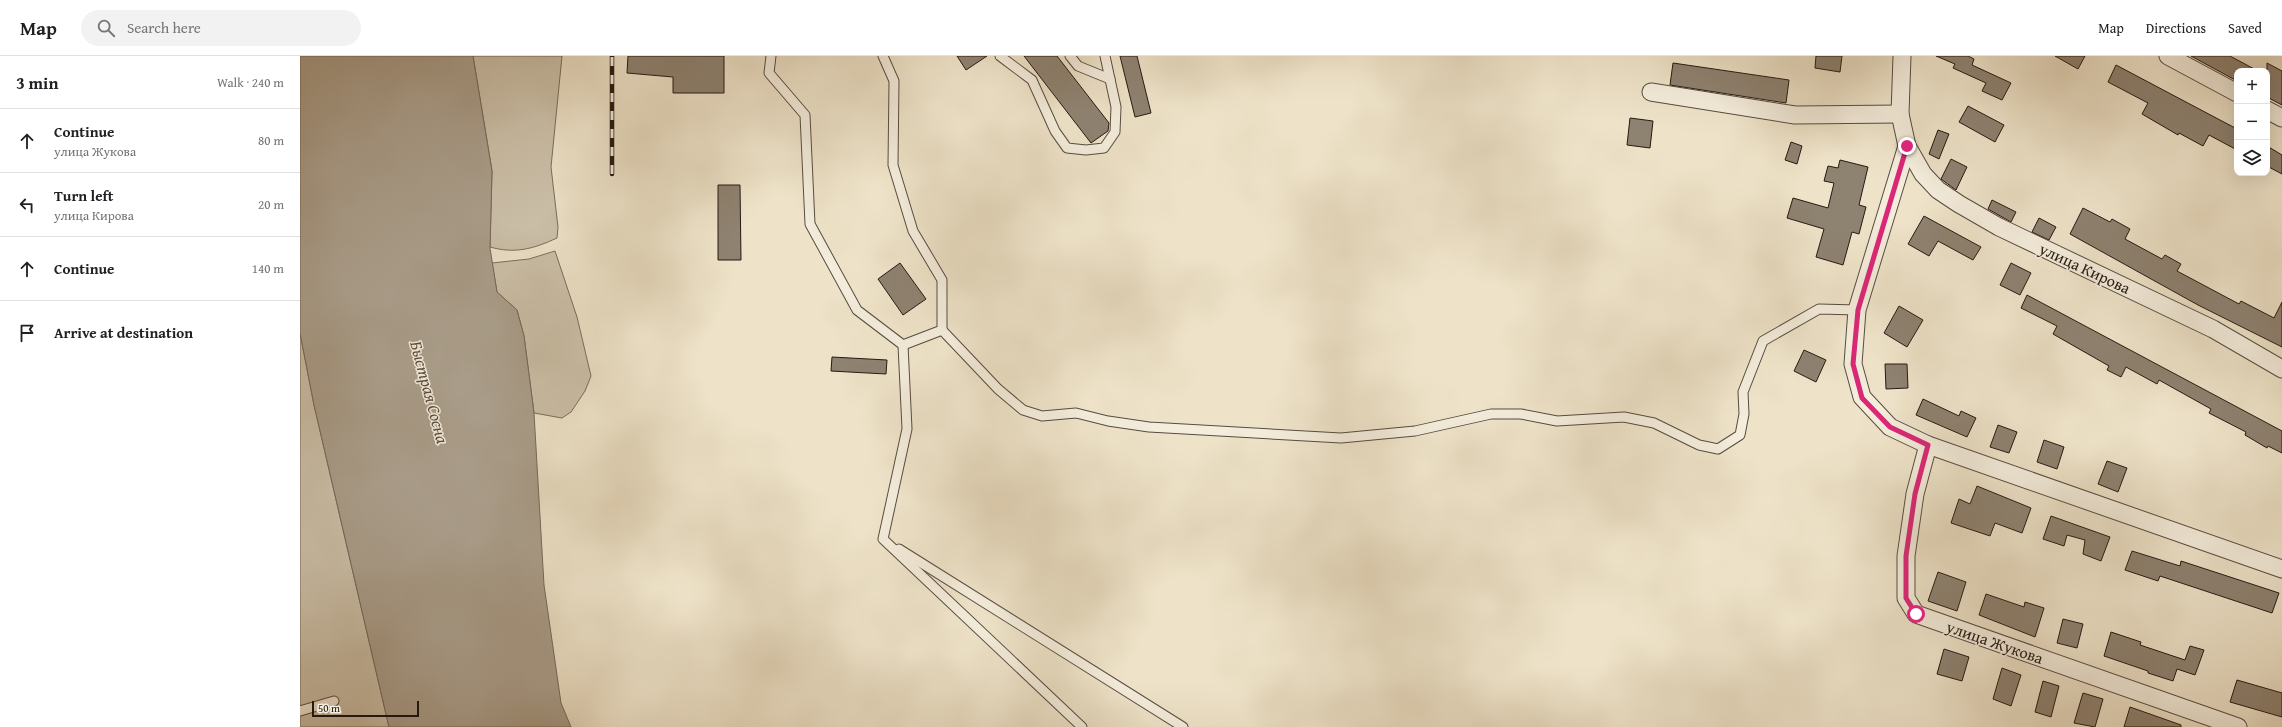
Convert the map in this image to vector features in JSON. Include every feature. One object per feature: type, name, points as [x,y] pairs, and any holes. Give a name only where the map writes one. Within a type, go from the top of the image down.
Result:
[{"type":"street","points":[[1902,56],[1900,114],[1907,146],[1858,310],[1853,364],[1862,398],[1890,427],[1928,445],[2282,569]]},
{"type":"street","points":[[2175,58],[2234,91]]},
{"type":"street","points":[[1651,92],[1794,115],[1900,114]]},
{"type":"street","points":[[2270,112],[2282,118]]},
{"type":"street","name":"улица Кирова","points":[[1907,146],[1924,174],[1933,185],[1959,204],[1999,227],[2213,328],[2282,369]]},
{"type":"street","name":"улица Жукова","points":[[1928,445],[1915,494],[1906,556],[1906,598],[1916,614],[2238,727]]},
{"type":"lane","points":[[771,56],[770,73],[805,115],[810,224],[857,310],[903,345]]},
{"type":"lane","points":[[883,56],[894,81],[893,165],[913,231],[942,280],[942,330],[998,389],[1023,410],[1042,416],[1076,413],[1108,421],[1149,427],[1341,438],[1415,432],[1491,414],[1521,414],[1557,420],[1624,417],[1654,423],[1699,445],[1718,449],[1740,435],[1744,414],[1743,392],[1763,341],[1819,309],[1858,310]]},
{"type":"lane","points":[[1000,56],[1032,80],[1055,131],[1067,148],[1086,150],[1104,148],[1115,132],[1116,107],[1105,56]]},
{"type":"lane","points":[[1070,56],[1078,66],[1110,80]]},
{"type":"lane","points":[[903,345],[942,330]]},
{"type":"lane","points":[[883,539],[907,429],[903,345]]},
{"type":"lane","points":[[883,539],[1082,727]]},
{"type":"lane","points":[[883,539],[1183,727]]},
{"type":"lane","points":[[300,711],[334,701]]},
{"type":"shaded area","points":[[473,56],[562,56],[551,167],[558,227],[557,238],[532,248],[508,250],[490,247],[492,171]]},
{"type":"shaded area","points":[[555,251],[577,317],[591,376],[585,391],[571,412],[562,418],[534,413],[524,336],[517,310],[497,292],[492,263],[529,259]]},
{"type":"shaded area","points":[[300,333],[314,405],[389,727],[300,727]]},
{"type":"water","name":"Быстрая Сосна","points":[[300,56],[473,56],[492,171],[490,248],[497,292],[517,310],[524,336],[534,413],[544,585],[561,703],[571,727],[389,727],[314,405],[300,333]]},
{"type":"building","points":[[628,56],[724,56],[724,93],[673,93],[673,77],[627,73]]},
{"type":"building","points":[[957,56],[987,56],[966,70]]},
{"type":"building","points":[[1024,56],[1057,56],[1109,123],[1108,131],[1091,143]]},
{"type":"building","points":[[1120,56],[1137,56],[1151,113],[1135,117]]},
{"type":"building","points":[[1816,56],[1842,56],[1840,72],[1815,68]]},
{"type":"building","points":[[1936,56],[1968,56],[1974,59],[1972,65],[2011,83],[2002,100],[1982,91],[1986,83],[1953,68],[1955,64]]},
{"type":"building","points":[[2055,56],[2085,56],[2078,69]]},
{"type":"building","points":[[2191,56],[2230,56],[2252,68],[2234,68],[2234,79]]},
{"type":"building","points":[[1673,63],[1789,80],[1786,103],[1670,85]]},
{"type":"building","points":[[2267,63],[2282,71],[2282,105],[2270,99],[2270,68],[2267,68]]},
{"type":"building","points":[[2116,65],[2234,127],[2234,148],[2209,135],[2203,146],[2179,133],[2178,135],[2142,114],[2148,103],[2108,82]]},
{"type":"building","points":[[1968,106],[2004,125],[1995,142],[1959,122]]},
{"type":"building","points":[[1630,118],[1653,121],[1650,148],[1627,145]]},
{"type":"building","points":[[1938,130],[1949,134],[1939,159],[1929,154]]},
{"type":"building","points":[[1791,142],[1802,146],[1797,164],[1785,160]]},
{"type":"building","points":[[2270,148],[2282,155],[2282,174],[2270,168]]},
{"type":"building","points":[[1951,159],[1967,167],[1956,190],[1941,179]]},
{"type":"building","points":[[1840,160],[1868,167],[1859,205],[1866,207],[1859,234],[1852,232],[1843,265],[1816,257],[1824,229],[1787,218],[1793,198],[1828,208],[1834,183],[1824,181],[1828,166],[1838,168]]},
{"type":"building","points":[[718,185],[740,185],[741,260],[718,260]]},
{"type":"building","points":[[1992,200],[2016,212],[2011,222],[1988,209]]},
{"type":"building","points":[[2083,208],[2110,222],[2112,219],[2130,229],[2125,239],[2162,259],[2165,255],[2181,264],[2177,271],[2239,304],[2241,301],[2274,318],[2282,302],[2282,347],[2198,305],[2070,234]]},
{"type":"building","points":[[1924,216],[1981,247],[1973,260],[1938,241],[1929,256],[1908,244]]},
{"type":"building","points":[[2039,218],[2056,227],[2049,240],[2032,232]]},
{"type":"building","points":[[900,263],[926,299],[903,315],[878,279]]},
{"type":"building","points":[[2011,263],[2031,273],[2020,295],[2000,285]]},
{"type":"building","points":[[2027,295],[2282,431],[2282,453],[2268,446],[2267,448],[2245,435],[2246,432],[2209,413],[2211,409],[2159,380],[2157,384],[2126,367],[2121,377],[2107,370],[2109,366],[2053,334],[2057,326],[2021,308]]},
{"type":"building","points":[[1899,306],[1923,320],[1907,347],[1884,333]]},
{"type":"building","points":[[1804,350],[1826,360],[1816,382],[1794,371]]},
{"type":"building","points":[[832,357],[887,360],[886,374],[831,371]]},
{"type":"building","points":[[1885,364],[1907,364],[1908,388],[1886,389]]},
{"type":"building","points":[[1923,399],[1959,416],[1961,411],[1976,418],[1967,437],[1916,415]]},
{"type":"building","points":[[1998,425],[2017,432],[2009,453],[1990,447]]},
{"type":"building","points":[[2044,440],[2064,447],[2057,469],[2037,462]]},
{"type":"building","points":[[2107,461],[2127,468],[2118,492],[2098,484]]},
{"type":"building","points":[[1977,486],[2031,508],[2022,533],[1995,523],[1990,536],[1951,523],[1959,499],[1970,504]]},
{"type":"building","points":[[2051,516],[2110,537],[2101,561],[2083,554],[2085,540],[2067,535],[2064,546],[2043,539]]},
{"type":"building","points":[[2132,551],[2180,566],[2181,561],[2279,593],[2272,613],[2160,576],[2158,581],[2125,570]]},
{"type":"building","points":[[1938,572],[1966,582],[1957,611],[1928,601]]},
{"type":"building","points":[[1986,594],[2024,607],[2025,602],[2044,608],[2035,637],[1979,615]]},
{"type":"building","points":[[2063,619],[2083,624],[2077,648],[2057,643]]},
{"type":"building","points":[[2111,632],[2141,642],[2140,645],[2185,660],[2190,646],[2204,650],[2195,675],[2177,669],[2173,681],[2104,656]]},
{"type":"building","points":[[1944,649],[1969,657],[1962,681],[1937,674]]},
{"type":"building","points":[[2002,668],[2021,675],[2011,706],[1993,699]]},
{"type":"building","points":[[2237,680],[2282,693],[2282,717],[2230,702]]},
{"type":"building","points":[[2043,681],[2059,686],[2051,717],[2035,712]]},
{"type":"building","points":[[2083,693],[2103,699],[2095,727],[2074,723]]},
{"type":"building","points":[[2130,707],[2181,725],[2181,727],[2124,727]]},
{"type":"railway","points":[[612,56],[612,174]]},
{"type":"route","points":[[1907,146],[1858,310],[1853,364],[1862,398],[1890,427],[1928,445],[1915,494],[1906,556],[1906,598],[1916,614]]}]
